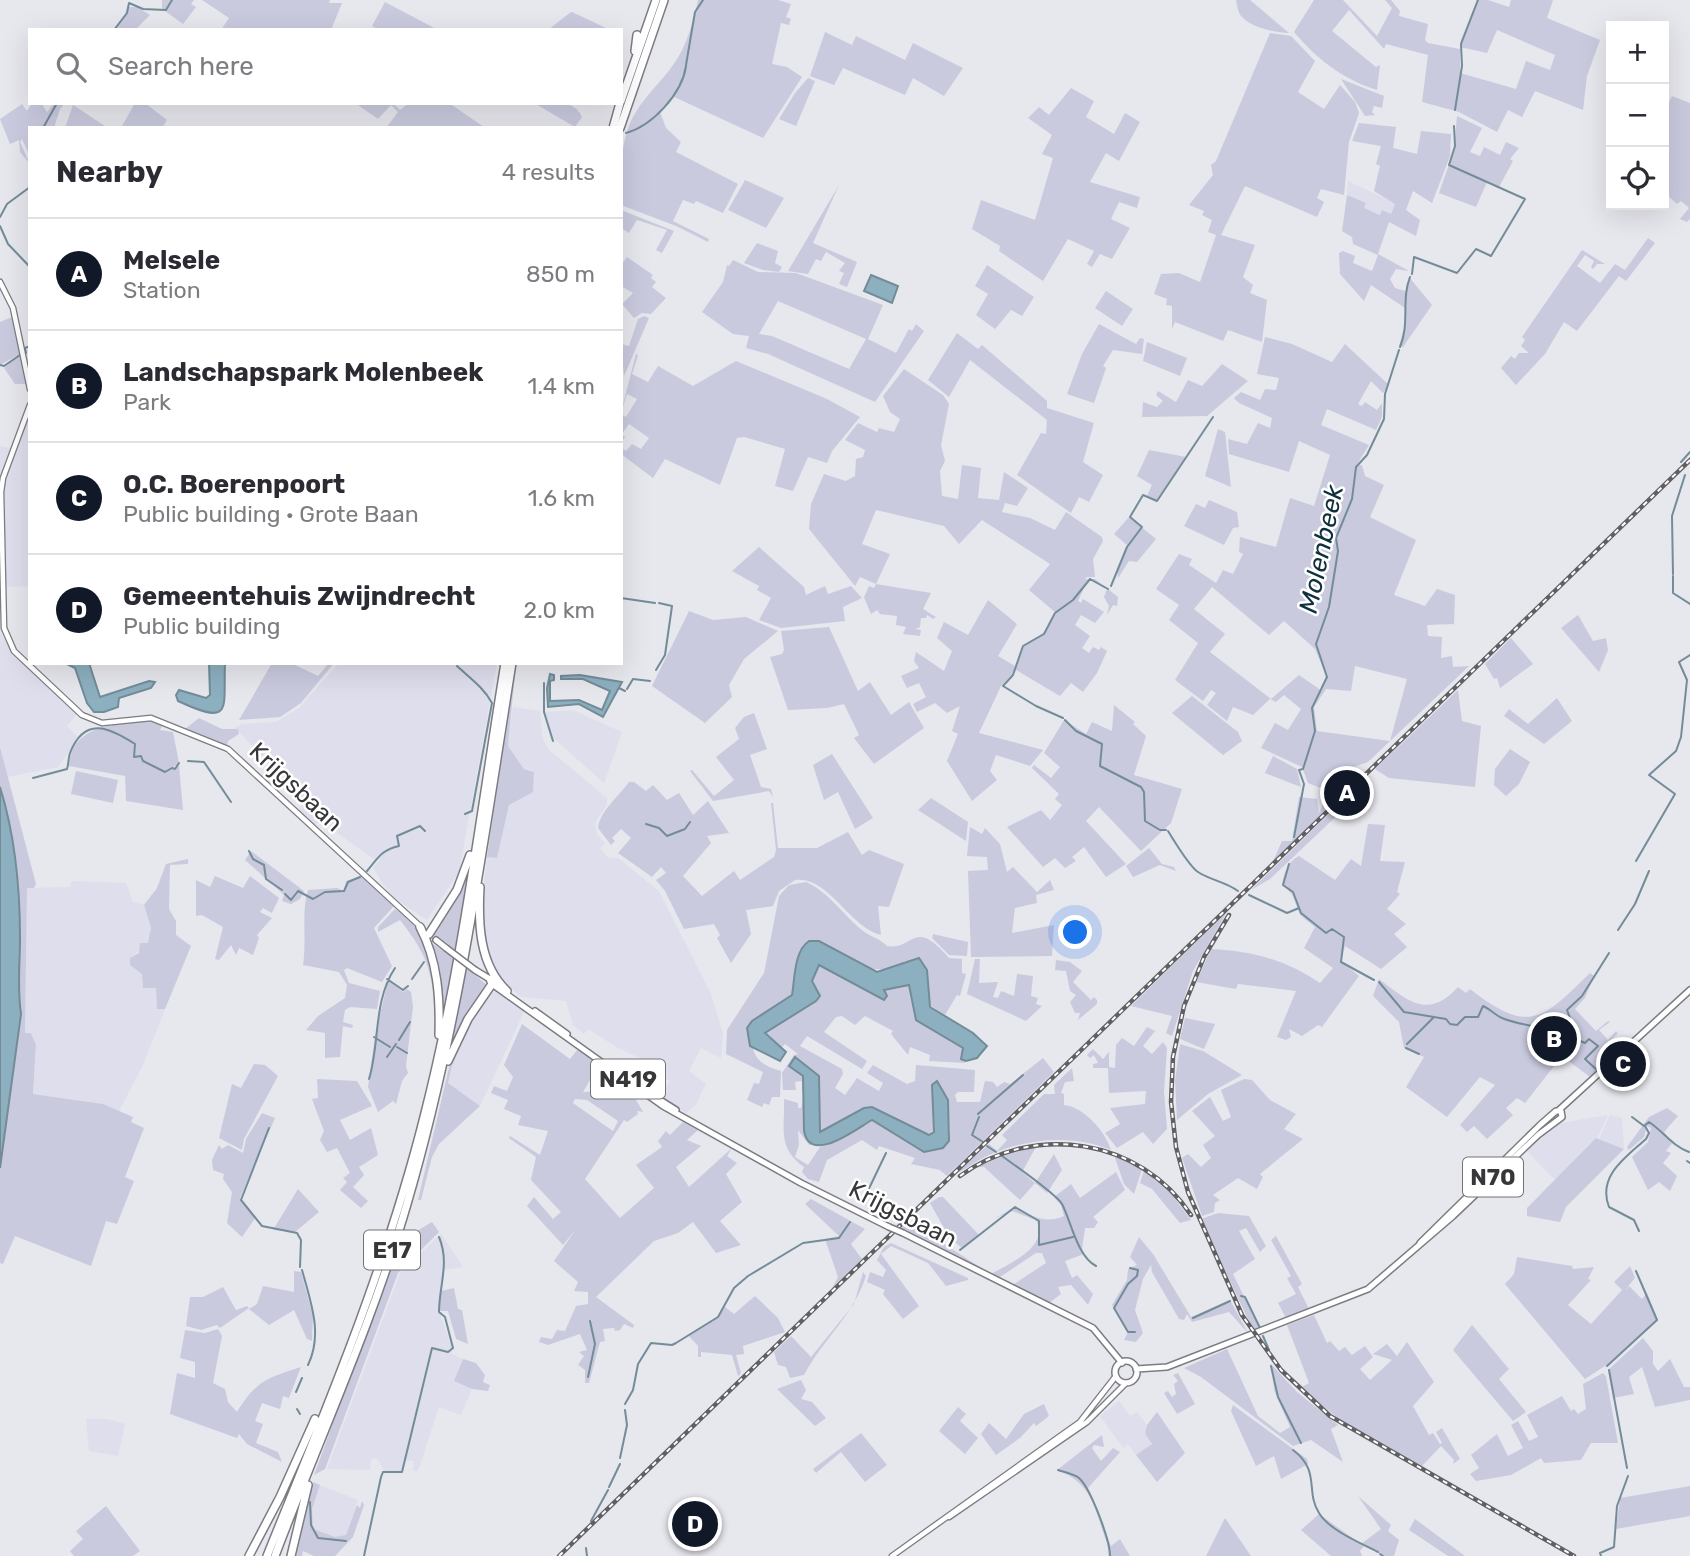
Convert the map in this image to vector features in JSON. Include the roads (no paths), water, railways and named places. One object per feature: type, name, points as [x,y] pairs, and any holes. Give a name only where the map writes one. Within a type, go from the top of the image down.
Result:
[{"type":"highway","points":[[623,96],[656,0]]},
{"type":"highway","points":[[621,126],[664,0]]},
{"type":"highway","points":[[631,72],[637,35]]},
{"type":"highway","points":[[625,112],[642,78]]},
{"type":"highway","points":[[614,126],[620,105]]},
{"type":"highway","name":"E17","points":[[305,1466],[404,1194],[439,1054],[505,665]]},
{"type":"highway","name":"E17","points":[[305,1466],[320,1441],[391,1255],[432,1115],[456,1005],[512,665]]},
{"type":"highway","points":[[429,934],[457,890],[480,821]]},
{"type":"highway","points":[[481,855],[480,918],[490,970],[507,991]]},
{"type":"highway","points":[[420,927],[433,942],[440,1005],[439,1054]]},
{"type":"highway","points":[[479,972],[490,970]]},
{"type":"highway","points":[[432,1115],[437,1108],[449,1058],[459,1035],[491,982]]},
{"type":"highway","points":[[275,1556],[305,1466]]},
{"type":"highway","points":[[250,1555],[299,1482]]},
{"type":"highway","points":[[267,1556],[299,1482]]},
{"type":"highway","points":[[291,1556],[299,1482]]},
{"type":"main road","points":[[0,282],[13,308],[28,379]]},
{"type":"main road","name":"Krijgsbaan","points":[[28,411],[2,484],[4,634],[8,643],[28,662]]},
{"type":"main road","name":"Krijgsbaan","points":[[31,665],[82,715],[102,723],[151,718],[228,749],[429,934],[433,942],[446,948],[528,1010],[664,1105],[707,1131],[889,1227],[1096,1330],[1120,1364]]},
{"type":"main road","name":"Krijgsbaan","points":[[491,982],[550,1024]]},
{"type":"main road","name":"N70","points":[[1136,1372],[1162,1371],[1368,1289],[1690,990]]},
{"type":"main road","name":"N419","points":[[528,1010],[542,1016]]},
{"type":"main road","points":[[892,1556],[1080,1422],[1116,1376],[1120,1364],[1131,1363],[1136,1372],[1087,1422],[980,1494]]},
{"type":"main road","points":[[1116,1376],[1126,1383]]},
{"type":"waterway","points":[[116,28],[127,13],[129,3],[143,9],[166,10],[172,0]]},
{"type":"waterway","points":[[686,65],[695,12],[703,0]]},
{"type":"waterway","name":"Molenbeek","points":[[1455,110],[1462,66],[1461,44],[1478,0]]},
{"type":"waterway","points":[[626,133],[646,124],[664,107],[679,87],[686,66]]},
{"type":"waterway","points":[[44,126],[56,105]]},
{"type":"waterway","name":"Molenbeek","points":[[1412,274],[1414,257],[1457,273],[1476,249],[1491,256],[1525,199],[1449,165],[1455,146],[1454,126]]},
{"type":"waterway","points":[[0,217],[7,204],[28,188]]},
{"type":"waterway","points":[[0,226],[8,244],[28,265]]},
{"type":"waterway","name":"Molenbeek","points":[[1400,347],[1405,330],[1406,294],[1410,277]]},
{"type":"waterway","points":[[26,353],[25,348],[28,347]]},
{"type":"waterway","name":"Molenbeek","points":[[1294,837],[1304,784],[1299,770],[1303,769],[1315,731],[1312,708],[1327,677],[1316,644],[1329,607],[1338,551],[1336,538],[1352,499],[1356,467],[1367,455],[1384,419],[1385,394],[1399,350]]},
{"type":"waterway","points":[[0,365],[4,366],[20,355]]},
{"type":"waterway","points":[[1111,586],[1127,547],[1142,527],[1130,517],[1143,495],[1157,501],[1213,417]]},
{"type":"waterway","points":[[1681,462],[1690,452]]},
{"type":"waterway","points":[[1673,574],[1672,516],[1685,475]]},
{"type":"waterway","points":[[1673,576],[1673,593],[1690,604]]},
{"type":"waterway","points":[[1063,718],[1036,706],[1003,686],[1013,675],[1023,646],[1044,634],[1055,613],[1073,600],[1090,579],[1108,589]]},
{"type":"waterway","points":[[623,598],[655,603]]},
{"type":"waterway","points":[[656,670],[665,655],[672,606],[659,603]]},
{"type":"waterway","points":[[1636,861],[1675,794],[1649,775],[1676,751],[1681,737],[1687,680],[1679,662],[1690,655]]},
{"type":"waterway","points":[[457,666],[481,688],[492,703],[472,811],[465,814]]},
{"type":"waterway","points":[[627,689],[633,679],[650,681]]},
{"type":"waterway","points":[[544,683],[544,712],[553,741]]},
{"type":"waterway","points":[[619,688],[625,691]]},
{"type":"waterway","points":[[1065,720],[1076,731],[1102,744],[1100,766],[1141,787],[1144,792],[1145,821],[1160,830],[1166,830]]},
{"type":"waterway","points":[[33,778],[67,769],[69,755],[76,741],[83,733],[99,728],[116,733],[135,744],[134,757],[141,756],[143,761],[165,772],[175,769],[179,763]]},
{"type":"waterway","points":[[188,761],[204,762],[231,802]]},
{"type":"waterway","points":[[646,824],[659,828],[667,836],[685,829],[690,822]]},
{"type":"waterway","points":[[367,871],[384,852],[399,846],[397,836],[420,826],[425,831]]},
{"type":"waterway","points":[[1168,831],[1194,869],[1238,891]]},
{"type":"waterway","points":[[249,851],[253,859],[264,865],[266,879],[282,890]]},
{"type":"waterway","name":"Molenbeek","points":[[1289,864],[1283,885],[1293,892],[1301,913],[1326,933],[1332,929],[1344,937],[1341,962],[1374,980]]},
{"type":"waterway","points":[[1618,930],[1635,904],[1649,871]]},
{"type":"waterway","points":[[285,894],[291,900],[298,891],[313,899],[325,892],[344,891],[348,882],[360,877]]},
{"type":"waterway","points":[[1249,895],[1287,913],[1299,908]]},
{"type":"waterway","points":[[1598,1071],[1585,1059],[1598,1046],[1589,1039],[1585,1043],[1578,1040],[1567,1010],[1582,996],[1609,953]]},
{"type":"waterway","points":[[412,979],[424,962]]},
{"type":"waterway","points":[[369,1079],[383,994],[395,968]]},
{"type":"waterway","points":[[387,979],[403,990],[408,986]]},
{"type":"waterway","name":"Molenbeek","points":[[1379,982],[1404,1012],[1446,1019],[1450,1024],[1457,1025],[1465,1017],[1478,1017],[1483,1006],[1502,1018],[1517,1023],[1555,1029],[1569,1030],[1572,1027]]},
{"type":"waterway","points":[[1407,1044],[1433,1018]]},
{"type":"waterway","points":[[399,1040],[410,1022]]},
{"type":"waterway","points":[[374,1037],[390,1047]]},
{"type":"waterway","points":[[387,1057],[396,1044]]},
{"type":"waterway","points":[[397,1047],[407,1053]]},
{"type":"waterway","points":[[1406,1048],[1419,1054]]},
{"type":"waterway","points":[[978,1114],[1023,1075]]},
{"type":"waterway","points":[[979,1117],[972,1135],[983,1142]]},
{"type":"waterway","points":[[1632,1117],[1644,1126],[1649,1122],[1677,1146],[1689,1152]]},
{"type":"waterway","points":[[1639,1231],[1634,1220],[1609,1207],[1606,1196],[1610,1177],[1616,1168],[1646,1139],[1649,1133],[1645,1126]]},
{"type":"waterway","points":[[269,1128],[241,1200],[262,1226],[297,1233],[301,1240],[300,1267]]},
{"type":"waterway","points":[[987,1146],[996,1152]]},
{"type":"waterway","points":[[863,1201],[886,1153]]},
{"type":"waterway","points":[[1002,1156],[1058,1199],[1079,1246],[1096,1266]]},
{"type":"waterway","points":[[960,1250],[1015,1207],[1039,1221],[1039,1245],[1073,1237]]},
{"type":"waterway","points":[[625,1404],[633,1390],[638,1364],[651,1343],[676,1343],[718,1317],[734,1288],[748,1276],[803,1243],[839,1238],[850,1222]]},
{"type":"waterway","points":[[364,1556],[383,1472],[402,1472],[432,1348],[448,1352],[453,1348],[445,1317],[439,1312],[444,1265],[439,1237]]},
{"type":"waterway","points":[[1130,1268],[1138,1270],[1137,1276],[1128,1284],[1114,1308],[1128,1332],[1135,1332]]},
{"type":"waterway","points":[[302,1270],[312,1306],[315,1330],[315,1342],[308,1365]]},
{"type":"waterway","points":[[1607,1366],[1657,1320],[1636,1271]]},
{"type":"waterway","points":[[1241,1296],[1245,1297],[1260,1328]]},
{"type":"waterway","points":[[1193,1318],[1230,1301]]},
{"type":"waterway","points":[[588,1377],[595,1344],[590,1321]]},
{"type":"waterway","points":[[1263,1336],[1269,1350]]},
{"type":"waterway","points":[[1271,1366],[1278,1397],[1301,1443]]},
{"type":"waterway","points":[[1609,1370],[1627,1468]]},
{"type":"waterway","points":[[296,1392],[302,1378]]},
{"type":"waterway","points":[[297,1409],[300,1414]]},
{"type":"waterway","points":[[620,1458],[627,1425],[625,1410]]},
{"type":"waterway","points":[[1293,1450],[1302,1458],[1310,1473],[1313,1497],[1319,1513],[1346,1536],[1378,1552]]},
{"type":"waterway","points":[[609,1487],[620,1464]]},
{"type":"waterway","points":[[1058,1470],[1079,1478],[1084,1484],[1099,1515],[1110,1556]]},
{"type":"waterway","points":[[1601,1556],[1600,1553],[1614,1547],[1617,1506],[1628,1476]]},
{"type":"waterway","points":[[591,1521],[608,1490]]},
{"type":"waterway","points":[[310,1502],[311,1525],[318,1538],[346,1541]]},
{"type":"waterway","points":[[586,1548],[587,1556]]},
{"type":"railway","points":[[559,1556],[1690,460]]},
{"type":"railway","points":[[1229,915],[1204,957],[1184,1006],[1173,1057],[1171,1102],[1176,1147],[1188,1192],[1242,1315],[1281,1370],[1330,1416],[1574,1556]]},
{"type":"railway","points":[[960,1176],[989,1159],[1020,1148],[1052,1144],[1084,1146],[1115,1155],[1144,1169],[1169,1189],[1191,1215]]},
{"type":"place","name":"Melsele","points":[[1347,793]]},
{"type":"place","name":"Landschapspark Molenbeek","points":[[1554,1039]]},
{"type":"place","name":"O.C. Boerenpoort","points":[[1623,1064]]},
{"type":"place","name":"Gemeentehuis Zwijndrecht","points":[[695,1524]]}]
